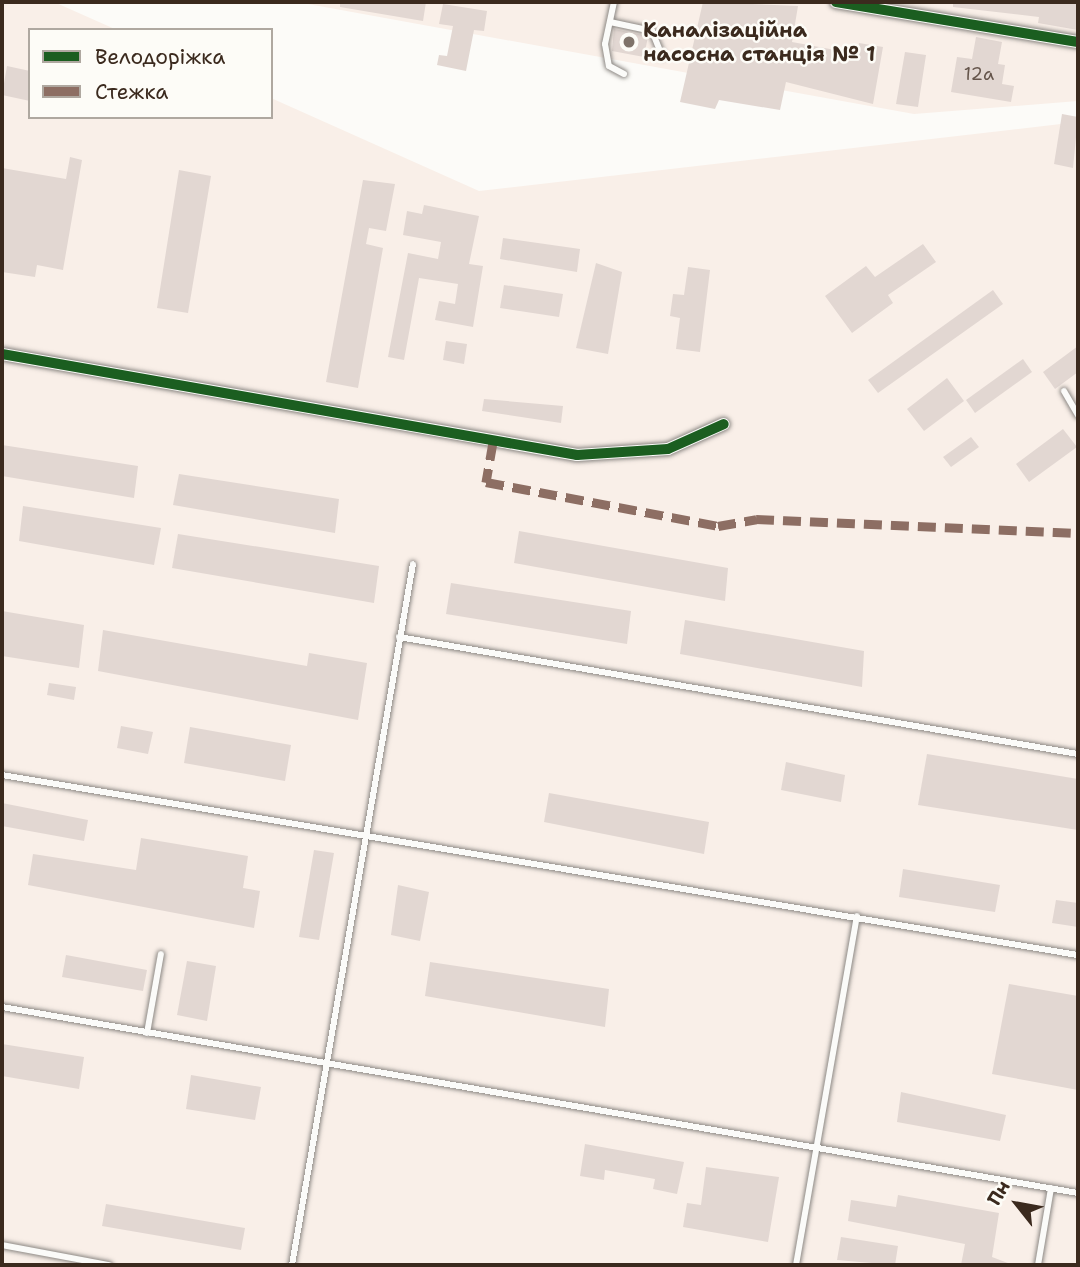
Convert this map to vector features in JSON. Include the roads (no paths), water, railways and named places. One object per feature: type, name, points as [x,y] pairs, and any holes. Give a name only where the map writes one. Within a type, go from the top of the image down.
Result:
[{"type":"street","points":[[836,2],[1078,42]]},
{"type":"street","points":[[2,354],[577,456],[668,449],[724,424]]},
{"type":"lane","points":[[614,2],[610,22],[609,66],[624,74]]},
{"type":"lane","points":[[610,22],[652,31],[662,56]]},
{"type":"lane","points":[[1064,391],[1078,415]]},
{"type":"lane","points":[[292,1265],[367,841],[412,564]]},
{"type":"lane","points":[[399,637],[1078,754]]},
{"type":"lane","points":[[2,775],[367,841],[857,916],[1078,956]]},
{"type":"lane","points":[[796,1265],[857,916]]},
{"type":"lane","points":[[147,1032],[161,954]]},
{"type":"lane","points":[[2,1007],[1078,1193]]},
{"type":"lane","points":[[1038,1265],[1051,1188]]},
{"type":"lane","points":[[2,1245],[109,1265]]},
{"type":"place","name":"Каналізаційна насосна станція № 1","points":[[629,42]]}]
